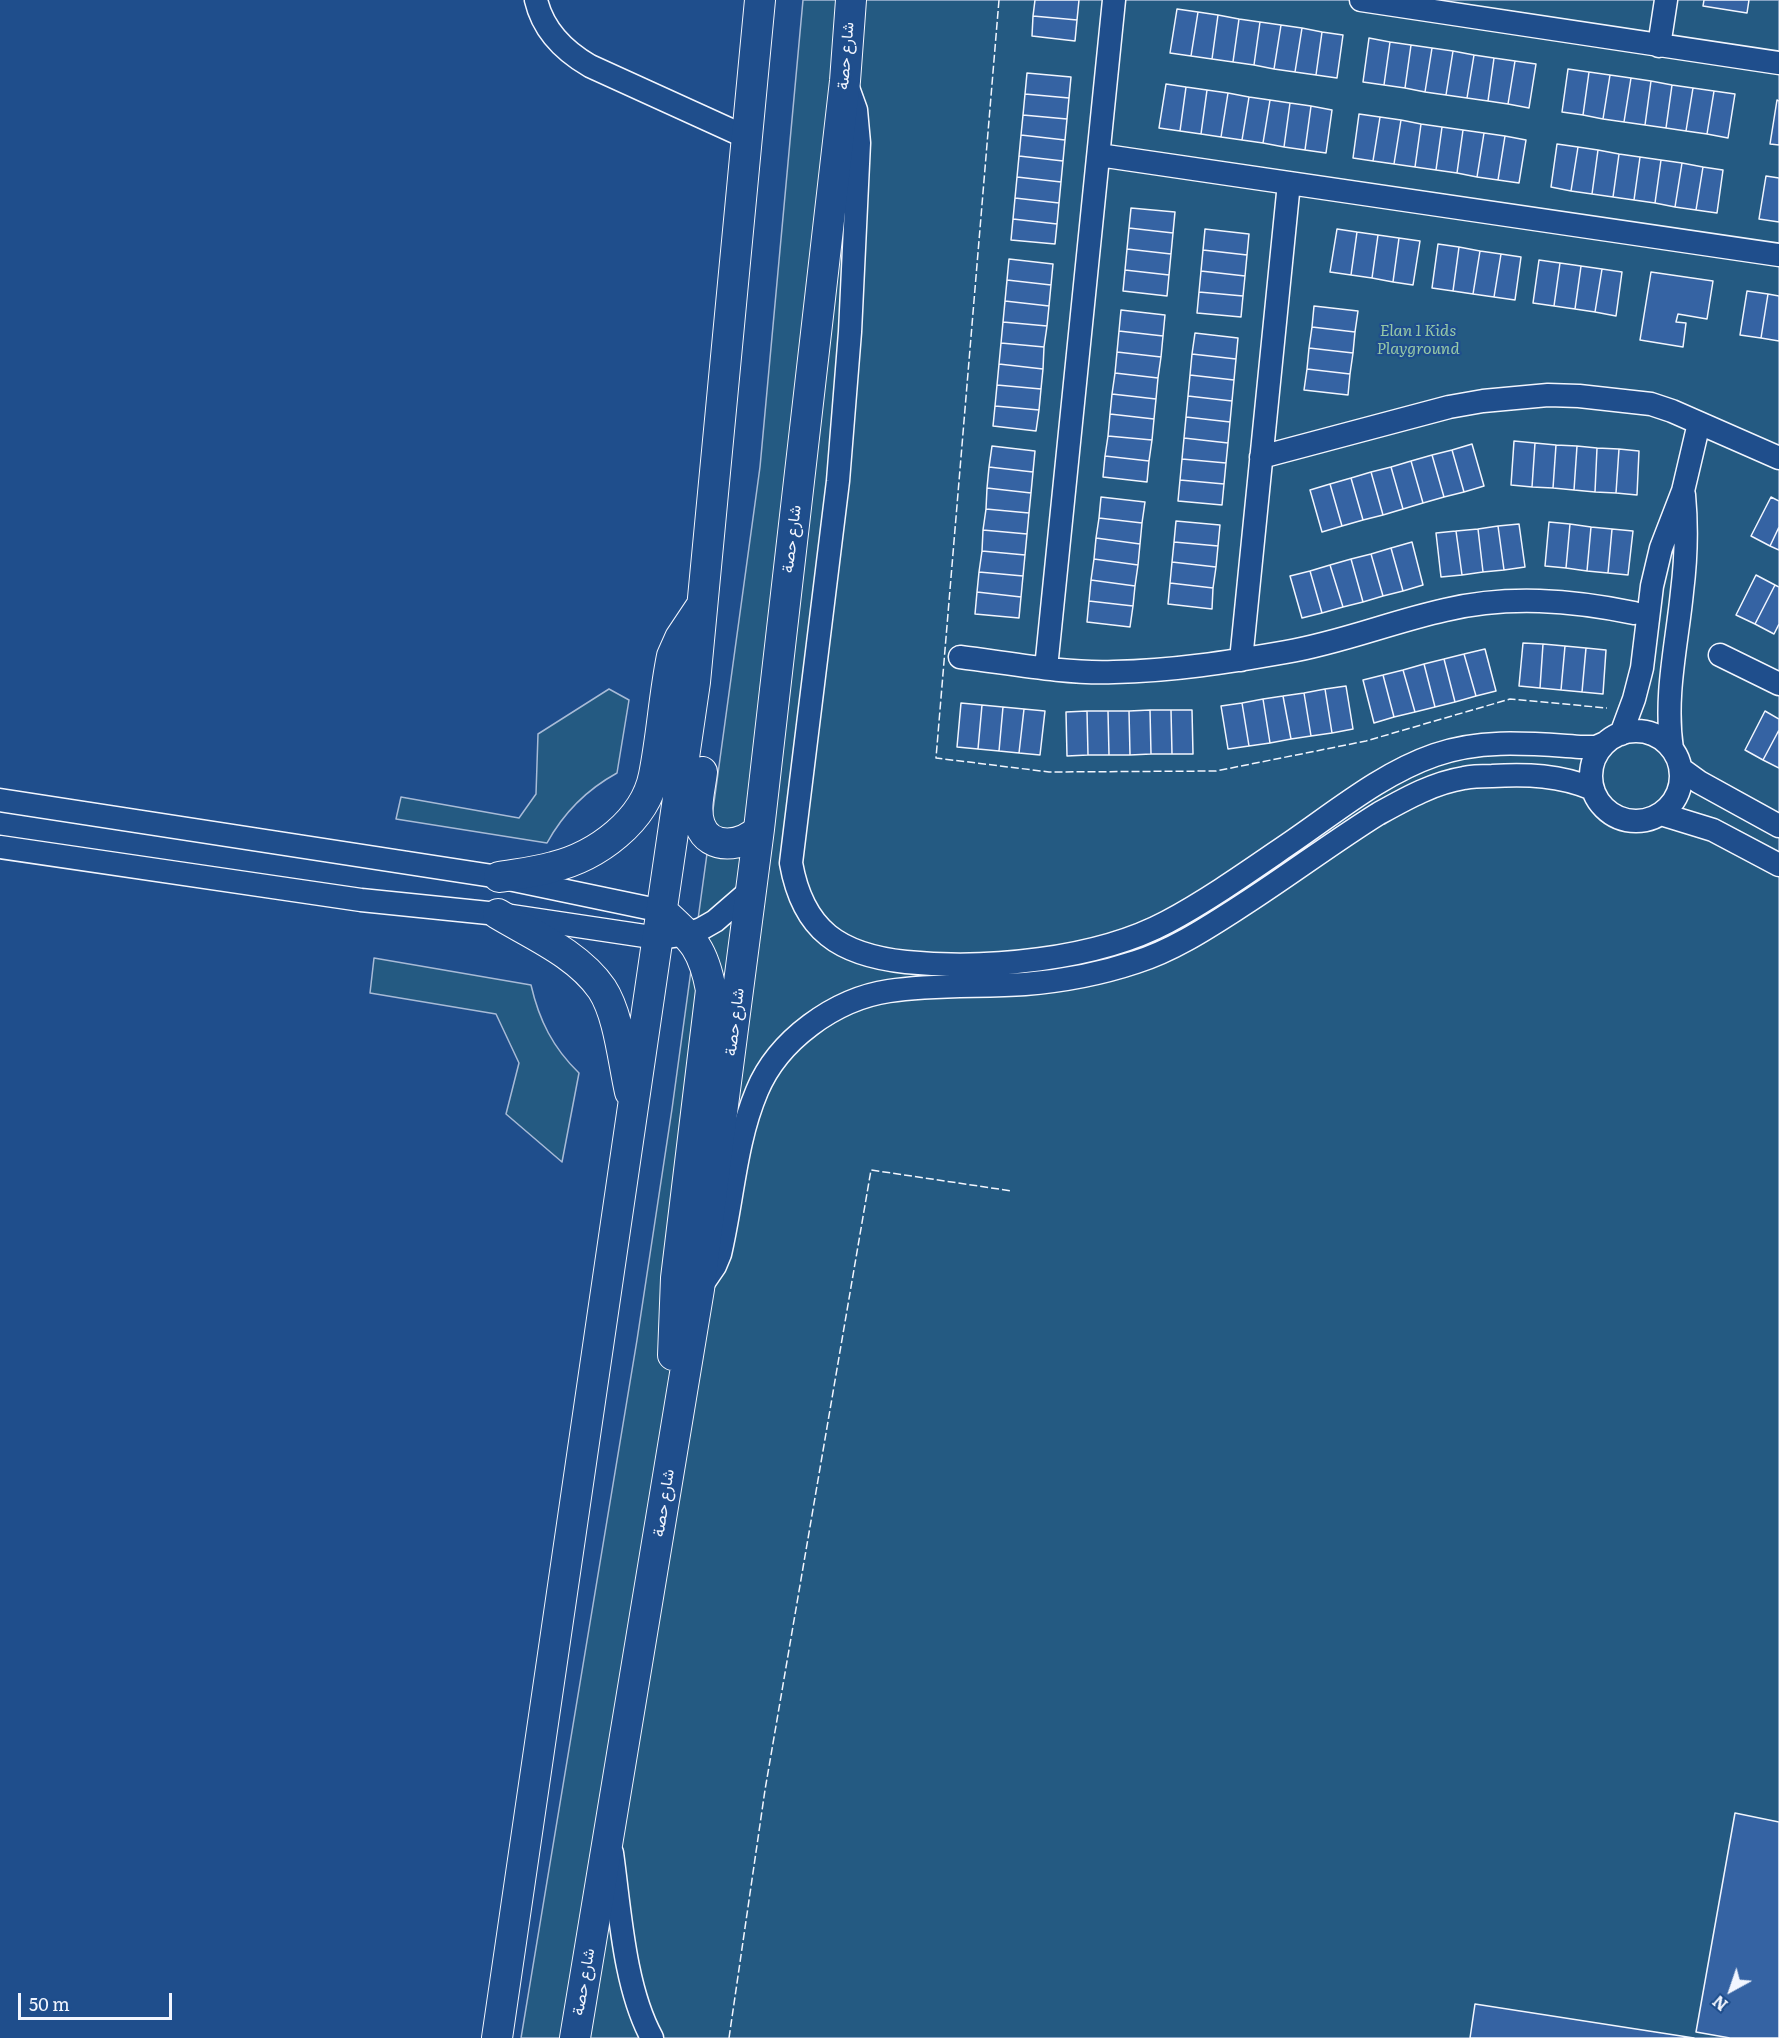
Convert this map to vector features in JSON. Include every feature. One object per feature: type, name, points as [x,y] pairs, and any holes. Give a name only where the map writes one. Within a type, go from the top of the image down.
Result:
[{"type":"main road","points":[[473,2038],[499,2026],[634,1109],[669,928],[695,682],[760,0]]},
{"type":"main road","name":"شارع حصة","points":[[575,2038],[699,1289],[759,830],[845,81],[851,0]]},
{"type":"main road","points":[[499,877],[555,867],[581,857],[608,841],[629,824],[644,802],[654,777],[672,656],[690,621],[702,606]]},
{"type":"main road","points":[[695,682],[705,703],[707,715],[697,812],[700,827],[710,838],[723,844],[743,842],[759,830]]},
{"type":"main road","points":[[498,914],[571,958],[583,967],[603,991],[615,1023],[634,1109]]},
{"type":"main road","points":[[669,928],[696,945],[706,965],[711,990],[674,1312],[673,1348],[678,1418]]},
{"type":"street","points":[[536,0],[543,21],[552,35],[576,58],[746,137]]},
{"type":"street","points":[[1046,668],[1114,0]]},
{"type":"street","points":[[1361,0],[1475,9],[1659,46],[1779,63]]},
{"type":"street","points":[[1659,46],[1666,0]]},
{"type":"street","points":[[845,81],[856,110],[859,143],[850,332],[838,481],[791,863],[794,880],[803,904],[818,926],[831,938],[845,948],[862,955],[924,964],[1009,962],[1092,949],[1129,938],[1166,922],[1277,852],[1382,780],[1408,766],[1463,746],[1499,743],[1596,747],[1637,731],[1650,733],[1662,739],[1676,759],[1699,782],[1779,826]]},
{"type":"street","points":[[1099,155],[1779,255]]},
{"type":"street","points":[[1240,660],[1289,183]]},
{"type":"street","points":[[1261,457],[1449,407],[1517,396],[1579,396],[1651,404],[1779,458]]},
{"type":"street","points":[[1683,490],[1686,544],[1669,705],[1679,790],[1669,807],[1661,814],[1648,820],[1620,819],[1608,812],[1593,789],[1591,779],[1594,760],[1613,739],[1634,699],[1642,668],[1640,622],[1664,539],[1683,490],[1699,423]]},
{"type":"street","points":[[1652,586],[1682,593]]},
{"type":"street","points":[[960,657],[1046,668],[1112,672],[1195,666],[1289,652],[1444,610],[1474,604],[1519,601],[1570,602],[1640,622],[1676,637]]},
{"type":"street","points":[[1720,656],[1779,684]]},
{"type":"street","points":[[699,1289],[709,1277],[720,1254],[739,1145],[758,1088],[782,1052],[799,1035],[832,1011],[851,1002],[889,991],[1054,981],[1110,970],[1153,956],[1212,925],[1378,814],[1432,788],[1464,777],[1529,774],[1565,779],[1593,789]]},
{"type":"street","points":[[0,800],[499,877],[669,928]]},
{"type":"street","points":[[1661,814],[1713,830],[1779,865]]},
{"type":"street","points":[[0,847],[361,900],[669,928],[715,921],[752,889]]},
{"type":"street","points":[[609,1838],[633,1986],[652,2038]]},
{"type":"green space","name":"Elan 1 Kids Playground","points":[[803,0],[1779,0],[1779,2038],[521,2038],[637,1340],[672,1109],[760,467]]},
{"type":"green space","points":[[609,689],[629,700],[617,773],[586,794],[568,812],[547,843],[396,819],[401,797],[519,818],[536,794],[538,734]]},
{"type":"green space","points":[[374,958],[531,985],[548,1033],[579,1073],[562,1162],[506,1114],[519,1063],[496,1014],[370,993]]},
{"type":"building","points":[[1035,0],[1079,0],[1077,20],[1033,16]]},
{"type":"building","points":[[1704,0],[1749,0],[1747,13],[1703,6]]},
{"type":"building","points":[[1177,9],[1198,12],[1191,56],[1170,53]]},
{"type":"building","points":[[1198,12],[1218,15],[1212,59],[1191,56]]},
{"type":"building","points":[[1218,15],[1239,19],[1233,62],[1212,59]]},
{"type":"building","points":[[1033,16],[1077,20],[1075,41],[1032,36]]},
{"type":"building","points":[[1239,19],[1260,22],[1254,65],[1233,62]]},
{"type":"building","points":[[1260,22],[1281,25],[1274,69],[1254,65]]},
{"type":"building","points":[[1281,25],[1302,28],[1295,72],[1274,69]]},
{"type":"building","points":[[1302,28],[1322,32],[1316,75],[1295,72]]},
{"type":"building","points":[[1322,32],[1343,35],[1337,78],[1316,75]]},
{"type":"building","points":[[1369,38],[1390,42],[1384,85],[1363,82]]},
{"type":"building","points":[[1390,42],[1411,45],[1405,88],[1384,85]]},
{"type":"building","points":[[1411,45],[1432,48],[1425,92],[1405,88]]},
{"type":"building","points":[[1432,48],[1453,51],[1446,95],[1425,92]]},
{"type":"building","points":[[1453,51],[1474,55],[1467,98],[1446,95]]},
{"type":"building","points":[[1474,55],[1494,58],[1488,101],[1467,98]]},
{"type":"building","points":[[1494,58],[1515,61],[1508,104],[1488,101]]},
{"type":"building","points":[[1515,61],[1536,64],[1529,108],[1508,104]]},
{"type":"building","points":[[1568,69],[1589,72],[1583,115],[1562,112]]},
{"type":"building","points":[[1589,72],[1610,75],[1603,119],[1583,115]]},
{"type":"building","points":[[1027,73],[1071,77],[1069,98],[1025,94]]},
{"type":"building","points":[[1610,75],[1631,78],[1624,122],[1603,119]]},
{"type":"building","points":[[1631,78],[1651,81],[1645,125],[1624,122]]},
{"type":"building","points":[[1651,81],[1672,85],[1666,128],[1645,125]]},
{"type":"building","points":[[1166,84],[1186,87],[1180,131],[1159,128]]},
{"type":"building","points":[[1672,85],[1693,88],[1686,131],[1666,128]]},
{"type":"building","points":[[1186,87],[1207,90],[1201,134],[1180,131]]},
{"type":"building","points":[[1693,88],[1714,91],[1707,134],[1686,131]]},
{"type":"building","points":[[1207,90],[1228,93],[1221,137],[1201,134]]},
{"type":"building","points":[[1714,91],[1735,94],[1728,138],[1707,134]]},
{"type":"building","points":[[1228,93],[1249,97],[1242,140],[1221,137]]},
{"type":"building","points":[[1025,94],[1069,98],[1067,119],[1023,115]]},
{"type":"building","points":[[1249,97],[1270,100],[1263,143],[1242,140]]},
{"type":"building","points":[[1270,100],[1290,103],[1284,147],[1263,143]]},
{"type":"building","points":[[1777,100],[1779,101],[1779,145],[1770,144]]},
{"type":"building","points":[[1290,103],[1311,106],[1305,150],[1284,147]]},
{"type":"building","points":[[1311,106],[1332,110],[1326,153],[1305,150]]},
{"type":"building","points":[[1359,114],[1380,117],[1373,161],[1353,158]]},
{"type":"building","points":[[1023,115],[1067,119],[1065,140],[1021,135]]},
{"type":"building","points":[[1380,117],[1401,120],[1394,164],[1373,161]]},
{"type":"building","points":[[1401,120],[1421,124],[1415,167],[1394,164]]},
{"type":"building","points":[[1421,124],[1442,127],[1436,170],[1415,167]]},
{"type":"building","points":[[1442,127],[1463,130],[1457,173],[1436,170]]},
{"type":"building","points":[[1463,130],[1484,133],[1477,177],[1457,173]]},
{"type":"building","points":[[1484,133],[1505,136],[1498,180],[1477,177]]},
{"type":"building","points":[[1021,135],[1065,140],[1063,161],[1019,156]]},
{"type":"building","points":[[1505,136],[1526,140],[1519,183],[1498,180]]},
{"type":"building","points":[[1557,144],[1578,147],[1571,191],[1551,187]]},
{"type":"building","points":[[1578,147],[1598,150],[1592,194],[1571,191]]},
{"type":"building","points":[[1598,150],[1619,154],[1613,197],[1592,194]]},
{"type":"building","points":[[1619,154],[1640,157],[1634,200],[1613,197]]},
{"type":"building","points":[[1019,156],[1063,161],[1061,182],[1017,177]]},
{"type":"building","points":[[1640,157],[1661,160],[1655,203],[1634,200]]},
{"type":"building","points":[[1661,160],[1682,163],[1675,207],[1655,203]]},
{"type":"building","points":[[1682,163],[1703,167],[1696,210],[1675,207]]},
{"type":"building","points":[[1703,167],[1723,170],[1717,213],[1696,210]]},
{"type":"building","points":[[1766,176],[1779,178],[1779,222],[1759,219]]},
{"type":"building","points":[[1017,177],[1061,182],[1059,203],[1015,198]]},
{"type":"building","points":[[1015,198],[1059,203],[1057,224],[1013,219]]},
{"type":"building","points":[[1131,208],[1175,212],[1173,233],[1129,228]]},
{"type":"building","points":[[1013,219],[1057,224],[1055,244],[1011,240]]},
{"type":"building","points":[[1129,228],[1173,233],[1171,254],[1127,249]]},
{"type":"building","points":[[1205,229],[1249,234],[1247,255],[1203,250]]},
{"type":"building","points":[[1337,229],[1357,232],[1351,275],[1330,272]]},
{"type":"building","points":[[1357,232],[1378,235],[1372,278],[1351,275]]},
{"type":"building","points":[[1378,235],[1399,238],[1393,282],[1372,278]]},
{"type":"building","points":[[1399,238],[1420,241],[1413,285],[1393,282]]},
{"type":"building","points":[[1438,244],[1459,247],[1453,291],[1432,288]]},
{"type":"building","points":[[1459,247],[1480,251],[1473,294],[1453,291]]},
{"type":"building","points":[[1127,249],[1171,254],[1169,275],[1125,270]]},
{"type":"building","points":[[1203,250],[1247,255],[1245,276],[1201,271]]},
{"type":"building","points":[[1480,251],[1501,254],[1494,297],[1473,294]]},
{"type":"building","points":[[1501,254],[1521,257],[1515,300],[1494,297]]},
{"type":"building","points":[[1009,259],[1053,264],[1051,285],[1007,280]]},
{"type":"building","points":[[1539,260],[1560,263],[1554,306],[1533,303]]},
{"type":"building","points":[[1560,263],[1581,266],[1575,309],[1554,306]]},
{"type":"building","points":[[1581,266],[1602,269],[1595,312],[1575,309]]},
{"type":"building","points":[[1602,269],[1622,272],[1616,316],[1595,312]]},
{"type":"building","points":[[1125,270],[1169,275],[1167,296],[1123,291]]},
{"type":"building","points":[[1201,271],[1245,276],[1243,296],[1199,292]]},
{"type":"building","points":[[1651,272],[1713,281],[1707,319],[1678,314],[1676,322],[1686,323],[1683,347],[1640,340]]},
{"type":"building","points":[[1007,280],[1051,285],[1049,306],[1005,301]]},
{"type":"building","points":[[1747,291],[1768,294],[1761,338],[1740,335]]},
{"type":"building","points":[[1199,292],[1243,296],[1241,317],[1197,313]]},
{"type":"building","points":[[1768,294],[1779,296],[1779,341],[1761,338]]},
{"type":"building","points":[[1005,301],[1049,306],[1047,326],[1003,322]]},
{"type":"building","points":[[1314,306],[1358,311],[1355,332],[1312,327]]},
{"type":"building","points":[[1121,310],[1165,315],[1163,336],[1119,331]]},
{"type":"building","points":[[1003,322],[1047,326],[1044,347],[1001,343]]},
{"type":"building","points":[[1312,327],[1355,332],[1353,353],[1309,348]]},
{"type":"building","points":[[1119,331],[1163,336],[1161,357],[1117,352]]},
{"type":"building","points":[[1195,333],[1238,338],[1236,359],[1192,354]]},
{"type":"building","points":[[1001,343],[1044,347],[1043,369],[999,364]]},
{"type":"building","points":[[1309,348],[1353,353],[1350,374],[1307,369]]},
{"type":"building","points":[[1117,352],[1161,357],[1158,378],[1115,373]]},
{"type":"building","points":[[1192,354],[1236,359],[1234,380],[1190,375]]},
{"type":"building","points":[[999,364],[1043,369],[1041,389],[997,385]]},
{"type":"building","points":[[1307,369],[1350,374],[1348,395],[1304,390]]},
{"type":"building","points":[[1115,373],[1158,378],[1156,399],[1112,394]]},
{"type":"building","points":[[1190,375],[1234,380],[1232,401],[1188,396]]},
{"type":"building","points":[[997,385],[1041,389],[1039,410],[995,406]]},
{"type":"building","points":[[1112,394],[1156,399],[1154,419],[1110,414]]},
{"type":"building","points":[[1188,396],[1232,401],[1230,422],[1186,417]]},
{"type":"building","points":[[995,406],[1039,410],[1036,431],[993,426]]},
{"type":"building","points":[[1110,414],[1154,419],[1152,440],[1108,436]]},
{"type":"building","points":[[1186,417],[1230,422],[1228,443],[1184,438]]},
{"type":"building","points":[[1108,436],[1152,440],[1149,461],[1105,456]]},
{"type":"building","points":[[1184,438],[1228,443],[1226,463],[1182,459]]},
{"type":"building","points":[[1514,441],[1535,443],[1532,487],[1511,485]]},
{"type":"building","points":[[1535,443],[1556,445],[1553,488],[1532,487]]},
{"type":"building","points":[[1472,444],[1484,486],[1464,492],[1452,450]]},
{"type":"building","points":[[1556,445],[1577,446],[1574,490],[1553,488]]},
{"type":"building","points":[[992,446],[1035,451],[1033,472],[989,467]]},
{"type":"building","points":[[1577,446],[1597,448],[1595,492],[1574,490]]},
{"type":"building","points":[[1597,448],[1619,449],[1616,493],[1595,492]]},
{"type":"building","points":[[1619,449],[1639,451],[1637,495],[1616,493]]},
{"type":"building","points":[[1452,450],[1464,492],[1444,497],[1432,455]]},
{"type":"building","points":[[1432,455],[1444,497],[1423,503],[1411,461]]},
{"type":"building","points":[[1105,456],[1149,461],[1147,482],[1103,477]]},
{"type":"building","points":[[1182,459],[1226,463],[1224,484],[1180,480]]},
{"type":"building","points":[[1411,461],[1423,503],[1403,509],[1391,467]]},
{"type":"building","points":[[989,467],[1033,472],[1031,493],[987,488]]},
{"type":"building","points":[[1391,467],[1403,509],[1383,515],[1371,472]]},
{"type":"building","points":[[1371,472],[1383,515],[1363,520],[1351,478]]},
{"type":"building","points":[[1351,478],[1363,520],[1342,526],[1330,484]]},
{"type":"building","points":[[1180,480],[1224,484],[1222,505],[1178,501]]},
{"type":"building","points":[[1330,484],[1342,526],[1322,532],[1310,490]]},
{"type":"building","points":[[987,488],[1031,493],[1029,513],[986,509]]},
{"type":"building","points":[[1101,497],[1145,502],[1142,523],[1099,518]]},
{"type":"building","points":[[1771,497],[1779,501],[1779,527],[1770,546],[1751,536]]},
{"type":"building","points":[[986,509],[1029,513],[1027,534],[983,530]]},
{"type":"building","points":[[1099,518],[1142,523],[1140,544],[1096,538]]},
{"type":"building","points":[[1176,521],[1220,525],[1218,546],[1174,542]]},
{"type":"building","points":[[1549,522],[1570,524],[1566,568],[1545,566]]},
{"type":"building","points":[[1519,524],[1525,567],[1504,570],[1498,526]]},
{"type":"building","points":[[1570,524],[1591,527],[1587,571],[1566,568]]},
{"type":"building","points":[[1498,526],[1504,570],[1483,572],[1478,529]]},
{"type":"building","points":[[1591,527],[1612,529],[1608,573],[1587,571]]},
{"type":"building","points":[[1779,527],[1779,550],[1770,546]]},
{"type":"building","points":[[1478,529],[1483,572],[1462,575],[1456,531]]},
{"type":"building","points":[[1612,529],[1633,531],[1628,575],[1608,573]]},
{"type":"building","points":[[983,530],[1027,534],[1025,555],[982,551]]},
{"type":"building","points":[[1456,531],[1462,575],[1441,577],[1436,533]]},
{"type":"building","points":[[1096,538],[1140,544],[1138,565],[1094,559]]},
{"type":"building","points":[[1174,542],[1218,546],[1216,567],[1172,562]]},
{"type":"building","points":[[1412,542],[1423,585],[1403,591],[1391,548]]},
{"type":"building","points":[[1391,548],[1403,591],[1383,596],[1371,554]]},
{"type":"building","points":[[982,551],[1025,555],[1023,576],[979,572]]},
{"type":"building","points":[[1371,554],[1383,596],[1363,602],[1351,559]]},
{"type":"building","points":[[1094,559],[1138,565],[1135,586],[1091,580]]},
{"type":"building","points":[[1351,559],[1363,602],[1343,607],[1330,565]]},
{"type":"building","points":[[1172,562],[1216,567],[1213,588],[1170,583]]},
{"type":"building","points":[[1330,565],[1343,607],[1322,613],[1310,571]]},
{"type":"building","points":[[1310,571],[1322,613],[1302,618],[1290,576]]},
{"type":"building","points":[[979,572],[1023,576],[1021,597],[977,592]]},
{"type":"building","points":[[1756,575],[1775,585],[1755,624],[1736,615]]},
{"type":"building","points":[[1091,580],[1135,586],[1133,606],[1089,601]]},
{"type":"building","points":[[1170,583],[1213,588],[1212,609],[1168,604]]},
{"type":"building","points":[[1775,585],[1779,587],[1779,624],[1774,634],[1755,624]]},
{"type":"building","points":[[977,592],[1021,597],[1019,618],[975,614]]},
{"type":"building","points":[[1089,601],[1133,606],[1130,627],[1087,622]]},
{"type":"building","points":[[1523,643],[1543,644],[1540,688],[1519,686]]},
{"type":"building","points":[[1543,644],[1565,646],[1561,690],[1540,688]]},
{"type":"building","points":[[1565,646],[1586,648],[1582,692],[1561,690]]},
{"type":"building","points":[[1586,648],[1606,650],[1603,694],[1582,692]]},
{"type":"building","points":[[1485,649],[1496,691],[1476,696],[1464,654]]},
{"type":"building","points":[[1464,654],[1476,696],[1455,702],[1444,659]]},
{"type":"building","points":[[1444,659],[1455,702],[1435,707],[1424,664]]},
{"type":"building","points":[[1424,664],[1435,707],[1415,712],[1403,670]]},
{"type":"building","points":[[1403,670],[1415,712],[1394,717],[1383,675]]},
{"type":"building","points":[[1383,675],[1394,717],[1374,723],[1363,680]]},
{"type":"building","points":[[1346,686],[1353,729],[1332,733],[1325,689]]},
{"type":"building","points":[[1325,689],[1332,733],[1311,736],[1304,693]]},
{"type":"building","points":[[1304,693],[1311,736],[1291,739],[1283,696]]},
{"type":"building","points":[[1283,696],[1291,739],[1270,743],[1263,699]]},
{"type":"building","points":[[1263,699],[1270,743],[1249,746],[1242,703]]},
{"type":"building","points":[[961,703],[982,705],[978,749],[957,747]]},
{"type":"building","points":[[1242,703],[1249,746],[1228,749],[1221,706]]},
{"type":"building","points":[[982,705],[1003,707],[999,751],[978,749]]},
{"type":"building","points":[[1003,707],[1024,709],[1019,753],[999,751]]},
{"type":"building","points":[[1024,709],[1045,711],[1040,755],[1019,753]]},
{"type":"building","points":[[1150,710],[1171,710],[1172,754],[1151,754]]},
{"type":"building","points":[[1150,710],[1151,754],[1130,755],[1129,711]]},
{"type":"building","points":[[1171,710],[1192,710],[1193,754],[1172,754]]},
{"type":"building","points":[[1087,711],[1108,711],[1109,755],[1088,755]]},
{"type":"building","points":[[1087,711],[1088,755],[1067,756],[1066,712]]},
{"type":"building","points":[[1108,711],[1129,711],[1130,755],[1109,755]]},
{"type":"building","points":[[1765,711],[1779,719],[1779,730],[1763,760],[1745,750]]},
{"type":"building","points":[[1779,730],[1779,768],[1763,760]]},
{"type":"building","points":[[1735,1813],[1779,1822],[1779,2038],[1730,2038],[1696,2032]]},
{"type":"building","points":[[1475,2004],[1694,2038],[1470,2038]]},
{"type":"fence","points":[[999,0],[936,758],[1049,772],[1216,771],[1366,741],[1510,699],[1607,708]]},
{"type":"fence","points":[[729,2038],[765,1790],[871,1170],[1012,1191]]}]
